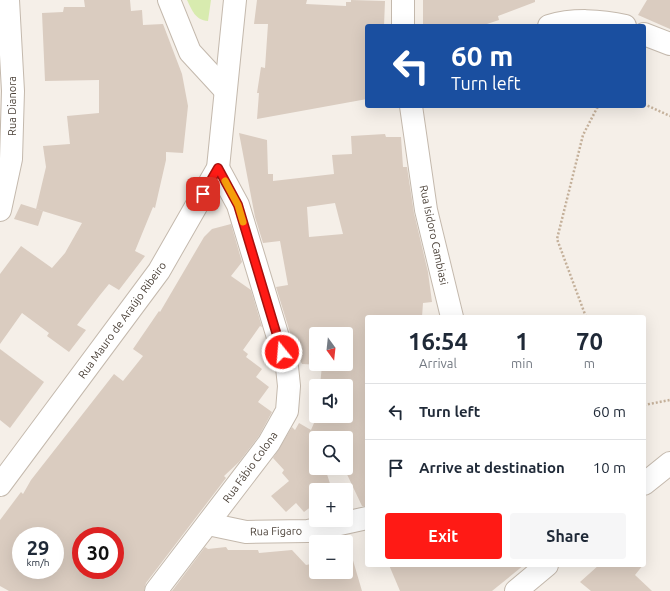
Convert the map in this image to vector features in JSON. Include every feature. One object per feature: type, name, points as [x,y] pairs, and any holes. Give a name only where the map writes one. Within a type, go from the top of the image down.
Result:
[{"type":"street","name":"Rua Dianora","points":[[0,210],[12,159],[13,90],[8,0]]},
{"type":"street","points":[[169,0],[190,52],[225,90]]},
{"type":"street","name":"Rua Mauro de Araújo Ribeiro","points":[[0,485],[159,272],[218,168],[234,0]]},
{"type":"street","points":[[403,0],[403,24]]},
{"type":"street","points":[[555,24],[593,22],[609,24]]},
{"type":"street","points":[[646,35],[670,44]]},
{"type":"street","name":"Rua Isidoro Cambiasi","points":[[411,108],[426,210],[452,315]]},
{"type":"street","name":"Rua Fábio Colona","points":[[156,591],[269,443],[287,411],[289,386],[287,367],[238,205],[218,168]]},
{"type":"street","points":[[646,482],[670,463]]},
{"type":"street","name":"Rua Figaro","points":[[208,524],[246,532],[308,531],[365,518]]},
{"type":"street","points":[[516,591],[545,567]]},
{"type":"path","points":[[646,105],[670,116]]},
{"type":"path","points":[[585,315],[557,239],[583,134],[597,108]]},
{"type":"path","points":[[646,405],[670,400]]},
{"type":"green space","points":[[187,0],[211,0],[208,21],[197,17],[192,11]]},
{"type":"building","points":[[84,0],[130,0],[131,11],[142,10],[143,25],[163,24],[182,74],[188,106],[183,153],[166,152],[166,160],[155,208],[153,207],[135,251],[145,256],[119,290],[109,284],[100,295],[77,325],[86,330],[69,352],[47,336],[49,333],[22,313],[0,344],[0,274],[21,246],[52,268],[65,253],[82,223],[36,209],[46,167],[43,146],[70,144],[67,116],[99,113],[99,80],[45,81],[42,13],[63,12],[64,7],[85,7]]},
{"type":"building","points":[[257,0],[307,0],[306,4],[346,6],[346,2],[351,2],[351,0],[385,1],[384,24],[365,24],[365,99],[257,119],[259,93],[257,93],[261,67],[265,68],[268,24],[254,24]]},
{"type":"building","points":[[423,0],[535,0],[535,2],[498,16],[499,20],[487,24],[423,24]]},
{"type":"building","points":[[647,0],[670,0],[670,29],[638,15]]},
{"type":"building","points":[[239,133],[267,140],[268,174],[273,174],[273,181],[334,174],[332,155],[352,154],[351,136],[385,134],[386,137],[401,137],[403,167],[407,167],[414,213],[428,272],[432,302],[423,303],[422,315],[365,315],[365,506],[362,506],[353,487],[353,483],[351,483],[347,475],[353,475],[353,431],[309,431],[309,475],[327,475],[330,483],[309,483],[309,508],[304,512],[296,503],[286,512],[271,496],[289,481],[282,473],[284,470],[273,458],[292,427],[295,430],[299,423],[311,430],[314,423],[353,423],[353,379],[321,379],[321,371],[353,371],[353,327],[309,327],[309,364],[302,364],[296,352],[276,287],[288,285],[280,241],[263,243],[255,217]],"holes":[[[335,203],[343,234],[309,237],[307,207]]]},
{"type":"building","points":[[21,204],[43,211],[38,226],[14,219]]},
{"type":"building","points":[[231,224],[242,262],[231,276],[251,290],[262,327],[260,326],[243,350],[248,354],[246,357],[262,369],[256,377],[269,387],[258,402],[272,412],[259,436],[239,462],[224,476],[226,478],[146,583],[144,591],[9,591],[0,586],[0,520],[21,492],[23,494],[31,480],[114,374],[123,381],[143,356],[133,349],[159,311],[160,312],[204,237],[212,229]]},
{"type":"building","points":[[0,349],[44,382],[10,428],[0,420]]},
{"type":"building","points":[[205,547],[208,549],[226,547],[228,550],[258,550],[259,553],[292,550],[306,565],[309,564],[309,579],[353,579],[353,560],[362,591],[172,591]]},
{"type":"building","points":[[390,567],[522,567],[492,591],[400,591]]},
{"type":"building","points":[[597,567],[641,567],[635,575],[652,591],[591,591],[580,582]]},
{"type":"slow traffic","points":[[225,181],[238,205],[243,222]]},
{"type":"route","points":[[203,194],[218,168],[238,205],[282,352]]}]
